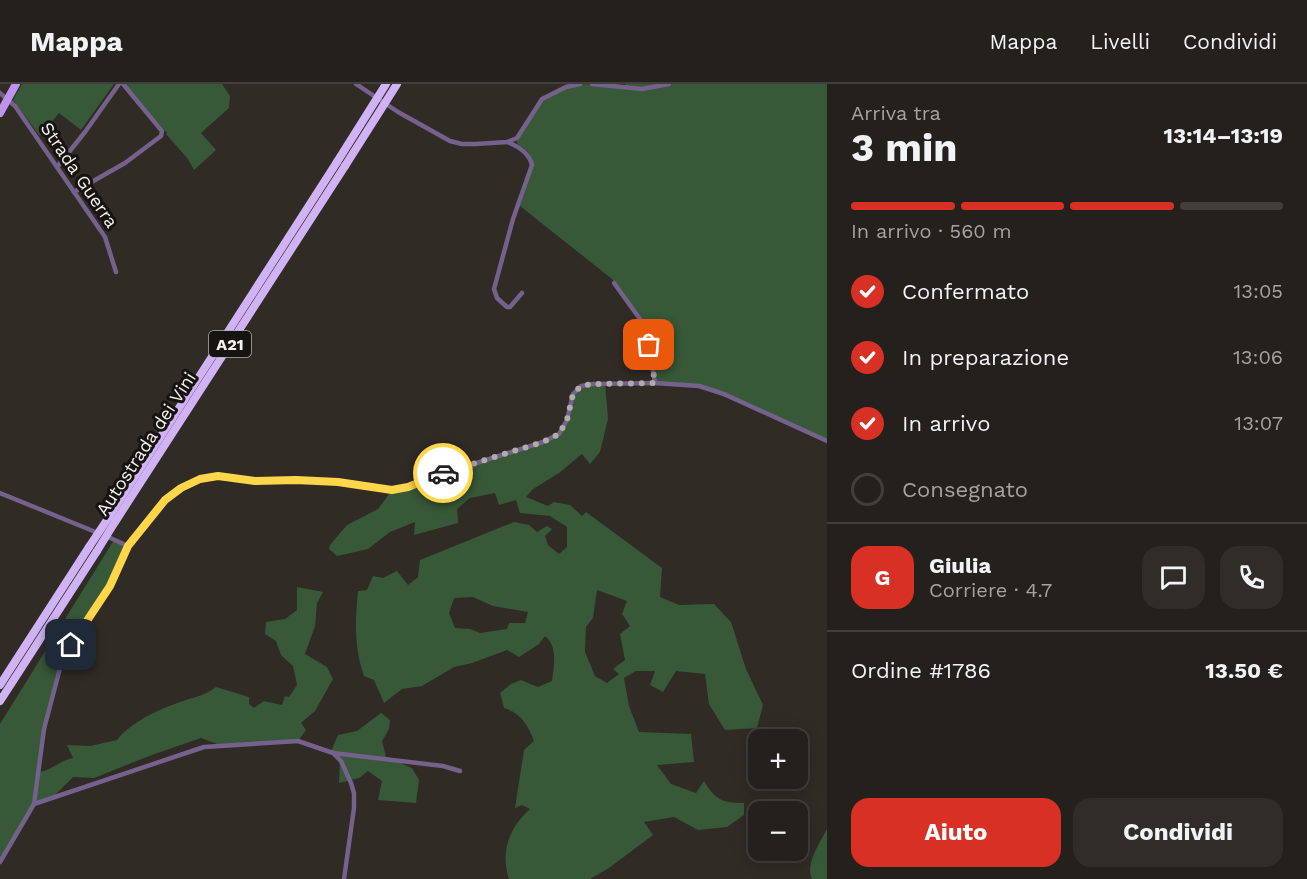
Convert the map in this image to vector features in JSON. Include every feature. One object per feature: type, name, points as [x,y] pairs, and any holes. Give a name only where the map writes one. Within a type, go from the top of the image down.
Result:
[{"type":"highway","name":"Autostrada dei Vini","points":[[341,164],[386,84]]},
{"type":"highway","name":"Autostrada dei Vini","points":[[0,685],[93,549],[341,164],[397,84]]},
{"type":"highway","name":"Autostrada dei Vini","points":[[0,701],[93,549]]},
{"type":"main road","points":[[0,113],[16,84]]},
{"type":"street","points":[[57,167],[121,84],[162,131],[161,136],[125,163],[74,192]]},
{"type":"street","points":[[356,84],[398,112],[450,141],[462,144],[507,142],[517,138],[542,99],[566,87],[580,84]]},
{"type":"street","points":[[592,84],[642,89],[669,84]]},
{"type":"street","name":"Strada Guerra","points":[[0,93],[15,106],[105,237],[116,272]]},
{"type":"street","points":[[507,142],[523,151],[531,160],[532,165],[513,219],[494,289],[496,298],[507,307],[510,307],[522,293]]},
{"type":"street","points":[[614,283],[645,326],[655,383]]},
{"type":"street","points":[[0,862],[34,804],[44,729],[63,657],[110,586],[128,546],[165,500],[181,488],[200,479],[218,476],[255,481],[338,482],[392,490],[408,487],[439,474],[543,442],[559,434],[567,420],[573,394],[581,386],[593,384],[655,383],[699,386],[724,394],[827,441]]},
{"type":"street","points":[[0,493],[128,546]]},
{"type":"street","points":[[34,804],[204,747],[298,741],[333,753],[443,766],[460,771]]},
{"type":"street","points":[[333,753],[339,757],[345,768],[354,793],[344,879]]},
{"type":"green space","points":[[22,84],[114,84],[81,130],[59,113],[40,136],[13,100]]},
{"type":"green space","points":[[125,84],[222,84],[230,96],[229,108],[201,133],[216,150],[194,170],[188,159]]},
{"type":"green space","points":[[580,84],[626,86],[625,84],[827,84],[827,441],[699,386],[655,383],[645,326],[612,279],[520,206],[534,165],[528,152],[517,143],[517,138],[548,95]]},
{"type":"green space","points":[[605,383],[608,419],[600,452],[590,464],[582,454],[559,473],[533,489],[526,497],[548,506],[554,502],[570,505],[582,516],[586,512],[662,568],[660,597],[679,605],[714,604],[731,622],[746,669],[763,705],[757,728],[725,730],[709,704],[705,674],[676,671],[663,692],[650,685],[655,671],[636,671],[624,678],[629,706],[639,732],[691,734],[694,762],[657,765],[671,784],[696,793],[704,781],[720,799],[744,803],[744,815],[727,827],[698,830],[674,817],[644,822],[653,835],[609,868],[590,879],[509,879],[506,869],[508,841],[517,824],[530,809],[522,805],[515,808],[524,750],[534,741],[523,720],[504,708],[500,693],[511,684],[521,680],[538,687],[552,681],[554,657],[552,645],[545,636],[539,644],[519,657],[507,650],[454,667],[422,686],[402,689],[384,703],[374,680],[364,676],[358,655],[356,613],[358,591],[367,590],[373,576],[383,578],[397,571],[408,585],[418,577],[420,560],[514,522],[529,525],[537,532],[547,526],[552,529],[545,536],[548,545],[559,554],[567,547],[567,527],[550,516],[520,513],[516,500],[499,505],[495,493],[470,498],[457,509],[458,523],[414,535],[415,522],[390,532],[368,549],[337,556],[329,549],[347,525],[378,509],[392,490],[543,442],[559,434],[567,420],[573,394],[581,386]],"holes":[[[597,590],[627,601],[622,614],[630,626],[620,634],[625,660],[613,669],[619,674],[607,683],[595,676],[585,652],[586,627],[593,618]],[[473,597],[493,606],[528,612],[525,623],[509,623],[507,629],[480,633],[470,629],[455,628],[449,613],[454,598]]]},
{"type":"green space","points":[[114,540],[128,546],[110,586],[63,657],[44,729],[39,772],[73,758],[67,745],[90,746],[117,740],[131,726],[148,715],[205,694],[216,687],[249,697],[249,704],[254,708],[264,701],[282,705],[285,696],[289,697],[297,685],[293,666],[281,655],[276,641],[265,634],[266,622],[285,619],[297,610],[297,587],[323,592],[317,603],[315,626],[305,654],[327,667],[333,679],[315,711],[301,723],[306,730],[298,741],[220,745],[201,738],[94,778],[73,777],[52,798],[34,804],[0,862],[0,724]]},
{"type":"green space","points":[[381,713],[390,720],[389,729],[382,741],[386,757],[412,768],[419,780],[416,803],[378,800],[382,781],[368,771],[359,778],[339,783],[340,758],[331,751],[338,735],[357,731]]},
{"type":"green space","points":[[827,829],[827,879],[812,879],[810,866]]},
{"type":"way so far","points":[[443,473],[543,442],[559,434],[567,420],[573,394],[581,386],[655,383],[649,345]]},
{"type":"route","points":[[71,645],[110,586],[128,546],[165,500],[181,488],[200,479],[218,476],[255,481],[338,482],[392,490],[408,487],[443,473]]}]
